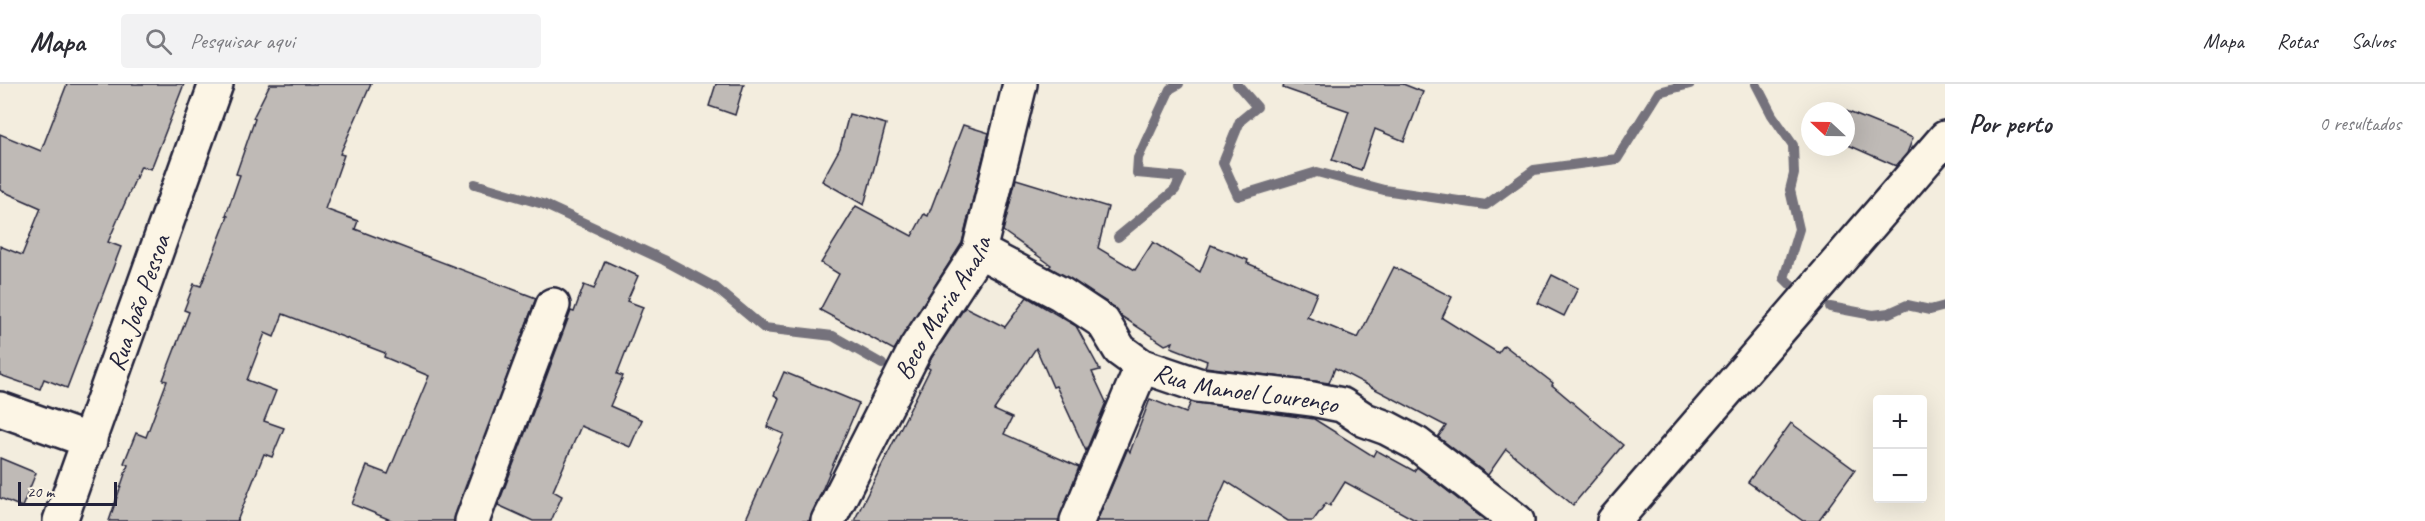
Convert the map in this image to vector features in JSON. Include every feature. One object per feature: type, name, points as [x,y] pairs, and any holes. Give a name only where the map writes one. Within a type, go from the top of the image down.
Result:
[{"type":"street","name":"Rua João Pessoa","points":[[60,521],[216,84]]},
{"type":"street","name":"Beco Maria Analia","points":[[828,521],[916,348],[979,251],[1020,84]]},
{"type":"street","points":[[1614,521],[1945,138]]},
{"type":"street","name":"Rua Manoel Lourenço","points":[[979,251],[1061,294],[1103,322],[1120,350],[1142,366],[1198,385],[1312,399],[1342,405],[1365,420],[1387,428],[1417,444],[1517,521]]},
{"type":"street","points":[[472,521],[553,305]]},
{"type":"street","points":[[1077,521],[1142,366]]},
{"type":"street","points":[[0,409],[90,441]]},
{"type":"building","points":[[67,84],[184,84],[151,169],[141,166],[108,242],[121,247],[67,388],[44,379],[40,389],[0,375],[0,246],[22,255],[41,208],[0,190],[0,134],[41,151]]},
{"type":"building","points":[[270,84],[371,84],[340,154],[344,155],[325,209],[358,221],[355,229],[536,298],[454,521],[393,521],[352,504],[367,466],[388,474],[429,376],[384,357],[385,353],[283,314],[274,337],[265,333],[247,380],[276,391],[264,421],[284,428],[272,457],[264,454],[237,521],[109,521],[128,465],[124,463],[136,433],[146,437],[167,381],[163,380],[189,312],[184,310],[194,284],[201,286],[228,216],[226,215],[240,175],[236,174],[255,119],[253,118]]},
{"type":"building","points":[[716,84],[744,84],[735,115],[709,106]]},
{"type":"building","points":[[1284,84],[1403,84],[1423,92],[1404,141],[1375,129],[1361,170],[1332,160],[1349,111],[1283,88]]},
{"type":"building","points":[[849,114],[886,124],[864,205],[822,181],[840,148]]},
{"type":"building","points":[[1855,115],[1913,138],[1907,153],[1896,166],[1855,148]]},
{"type":"building","points":[[963,125],[989,133],[962,243],[894,350],[820,310],[839,274],[821,263],[856,206],[912,236],[924,214],[928,216]]},
{"type":"building","points":[[1016,179],[1108,207],[1098,248],[1135,270],[1153,242],[1200,272],[1211,245],[1317,293],[1307,317],[1358,338],[1394,267],[1452,297],[1442,318],[1498,353],[1504,345],[1553,383],[1552,385],[1623,445],[1573,505],[1506,449],[1488,475],[1438,437],[1446,426],[1335,368],[1329,383],[1205,367],[1207,361],[1171,347],[1173,342],[1165,345],[1121,316],[1113,306],[1049,267],[1051,265],[1003,231]]},
{"type":"building","points":[[605,261],[638,276],[627,301],[643,307],[617,374],[623,376],[610,406],[642,420],[630,447],[581,426],[553,491],[562,496],[551,521],[533,521],[498,505],[571,311],[574,312],[584,285],[594,289]]},
{"type":"building","points":[[1552,275],[1578,288],[1564,316],[1538,303]]},
{"type":"building","points":[[1027,297],[1076,326],[1100,370],[1092,372],[1106,402],[1086,451],[1036,348],[994,410],[1012,418],[1004,434],[1079,467],[1059,521],[854,521],[930,369],[927,367],[932,357],[965,307],[1005,327]]},
{"type":"building","points":[[784,372],[859,403],[809,521],[745,521],[784,434],[767,427],[779,398],[774,395]]},
{"type":"building","points":[[1150,399],[1186,413],[1191,402],[1314,419],[1373,456],[1376,450],[1414,471],[1417,467],[1486,521],[1417,521],[1345,482],[1330,506],[1326,503],[1313,521],[1288,521],[1226,481],[1208,521],[1097,521],[1128,448],[1130,452]]},
{"type":"building","points":[[1791,423],[1855,470],[1818,521],[1803,521],[1748,482]]},
{"type":"building","points":[[0,458],[36,473],[22,507],[0,498]]},
{"type":"waterway","points":[[1118,237],[1175,190],[1181,177],[1137,173],[1138,158],[1170,89],[1179,84]]},
{"type":"waterway","points":[[1237,84],[1257,107],[1240,121],[1223,163],[1238,196],[1317,172],[1384,190],[1486,205],[1534,170],[1617,159],[1659,92],[1690,84]]},
{"type":"waterway","points":[[1756,84],[1772,115],[1793,145],[1794,174],[1790,190],[1799,229],[1784,278],[1792,286]]},
{"type":"waterway","points":[[475,184],[543,204],[664,260],[716,288],[764,328],[833,336],[882,364]]},
{"type":"waterway","points":[[1830,307],[1873,315],[1889,313],[1907,305],[1930,310],[1945,306]]}]
